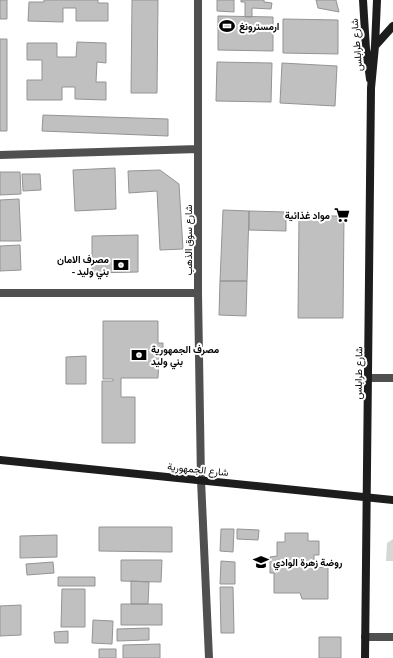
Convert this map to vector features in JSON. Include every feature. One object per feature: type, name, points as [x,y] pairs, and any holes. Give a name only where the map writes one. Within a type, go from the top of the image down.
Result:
[{"type":"main road","name":"شارع طرابلس","points":[[363,0],[366,49],[371,88]]},
{"type":"main road","name":"شارع طرابلس","points":[[365,658],[371,88],[378,0]]},
{"type":"main road","points":[[375,46],[393,26]]},
{"type":"main road","name":"شارع الجمهورية","points":[[0,460],[367,496],[393,500]]},
{"type":"street","name":"شارع سوق الذهب","points":[[198,0],[198,293],[201,480],[209,658]]},
{"type":"street","points":[[0,155],[198,149]]},
{"type":"street","points":[[0,293],[198,293]]},
{"type":"street","points":[[368,378],[393,378]]},
{"type":"street","points":[[365,637],[393,637]]},
{"type":"shaded area","points":[[393,539],[393,561],[386,561],[387,543]]},
{"type":"building","points":[[0,0],[7,0],[7,19],[0,19]]},
{"type":"building","points":[[44,0],[98,0],[98,3],[108,3],[108,21],[76,21],[76,8],[63,8],[63,22],[28,21],[29,2],[44,2]]},
{"type":"building","points":[[132,0],[158,0],[157,93],[131,93]]},
{"type":"building","points":[[217,0],[234,0],[234,12],[217,11]]},
{"type":"building","points":[[241,0],[264,0],[264,2],[272,3],[271,9],[252,8],[252,17],[245,17],[245,2],[241,2]]},
{"type":"building","points":[[316,0],[336,0],[339,12],[318,8]]},
{"type":"building","points":[[218,16],[273,17],[273,51],[218,50]]},
{"type":"building","points":[[283,19],[338,20],[338,54],[283,53]]},
{"type":"building","points":[[0,39],[7,39],[7,131],[0,131]]},
{"type":"building","points":[[77,42],[106,43],[106,63],[97,62],[96,82],[106,82],[106,100],[75,99],[75,87],[62,87],[62,100],[27,100],[27,80],[42,80],[42,60],[27,60],[27,43],[57,43],[57,57],[76,57]]},
{"type":"building","points":[[217,62],[272,63],[271,102],[216,101]]},
{"type":"building","points":[[282,63],[337,66],[335,106],[280,103]]},
{"type":"building","points":[[43,115],[168,119],[168,136],[42,131]]},
{"type":"building","points":[[115,168],[116,209],[75,211],[73,170]]},
{"type":"building","points":[[160,170],[179,184],[183,249],[160,250],[157,191],[129,193],[128,171]]},
{"type":"building","points":[[0,172],[20,172],[21,194],[0,195]]},
{"type":"building","points":[[22,174],[40,174],[41,190],[23,191]]},
{"type":"building","points":[[19,199],[21,241],[0,241],[0,200]]},
{"type":"building","points":[[223,210],[249,211],[247,281],[220,281]]},
{"type":"building","points":[[249,211],[286,212],[286,231],[249,230]]},
{"type":"building","points":[[299,216],[344,216],[343,318],[298,318]]},
{"type":"building","points":[[138,235],[138,272],[92,273],[92,236]]},
{"type":"building","points":[[20,245],[21,270],[0,271],[0,246]]},
{"type":"building","points":[[220,281],[247,281],[246,316],[219,315]]},
{"type":"building","points":[[103,321],[158,321],[158,343],[163,343],[163,358],[159,358],[158,378],[121,378],[121,397],[135,397],[135,443],[102,443],[102,381],[113,381],[113,379],[103,379]]},
{"type":"building","points":[[86,356],[86,384],[66,384],[66,357]]},
{"type":"building","points":[[99,527],[172,527],[172,552],[99,551]]},
{"type":"building","points":[[221,529],[234,529],[233,552],[220,551]]},
{"type":"building","points":[[237,529],[259,530],[258,540],[237,539]]},
{"type":"building","points":[[285,533],[308,533],[308,541],[319,541],[319,555],[314,555],[314,568],[328,567],[328,599],[302,599],[300,593],[274,593],[274,573],[270,573],[270,557],[277,556],[277,542],[285,542]]},
{"type":"building","points":[[57,535],[57,557],[20,558],[20,536]]},
{"type":"building","points":[[121,560],[162,560],[161,582],[121,581]]},
{"type":"building","points":[[221,561],[235,562],[235,584],[220,584]]},
{"type":"building","points":[[53,562],[54,573],[27,575],[26,564]]},
{"type":"building","points":[[58,577],[95,577],[95,586],[58,586]]},
{"type":"building","points":[[131,581],[149,582],[148,604],[131,604]]},
{"type":"building","points":[[220,587],[233,587],[234,633],[221,633]]},
{"type":"building","points":[[62,589],[85,589],[85,627],[61,627]]},
{"type":"building","points":[[121,604],[162,604],[162,625],[121,625]]},
{"type":"building","points":[[21,605],[21,635],[0,636],[0,606]]},
{"type":"building","points":[[93,620],[113,621],[112,644],[92,643]]},
{"type":"building","points":[[149,628],[149,640],[117,641],[117,629]]},
{"type":"building","points":[[68,631],[68,643],[55,643],[54,632]]},
{"type":"building","points":[[319,637],[341,637],[341,658],[319,658]]},
{"type":"building","points":[[160,644],[160,658],[123,658],[123,645]]},
{"type":"building","points":[[99,649],[116,649],[116,658],[99,658]]},
{"type":"place","name":"ارمسترونغ","points":[[227,26]]},
{"type":"place","name":"مواد غذائية","points":[[342,215]]},
{"type":"place","name":"مصرف الامان - بني وليد","points":[[121,265]]},
{"type":"place","name":"مصرف الجمهورية بني وليد","points":[[139,355]]},
{"type":"place","name":"روضة زهرة الوادي","points":[[261,562]]}]
